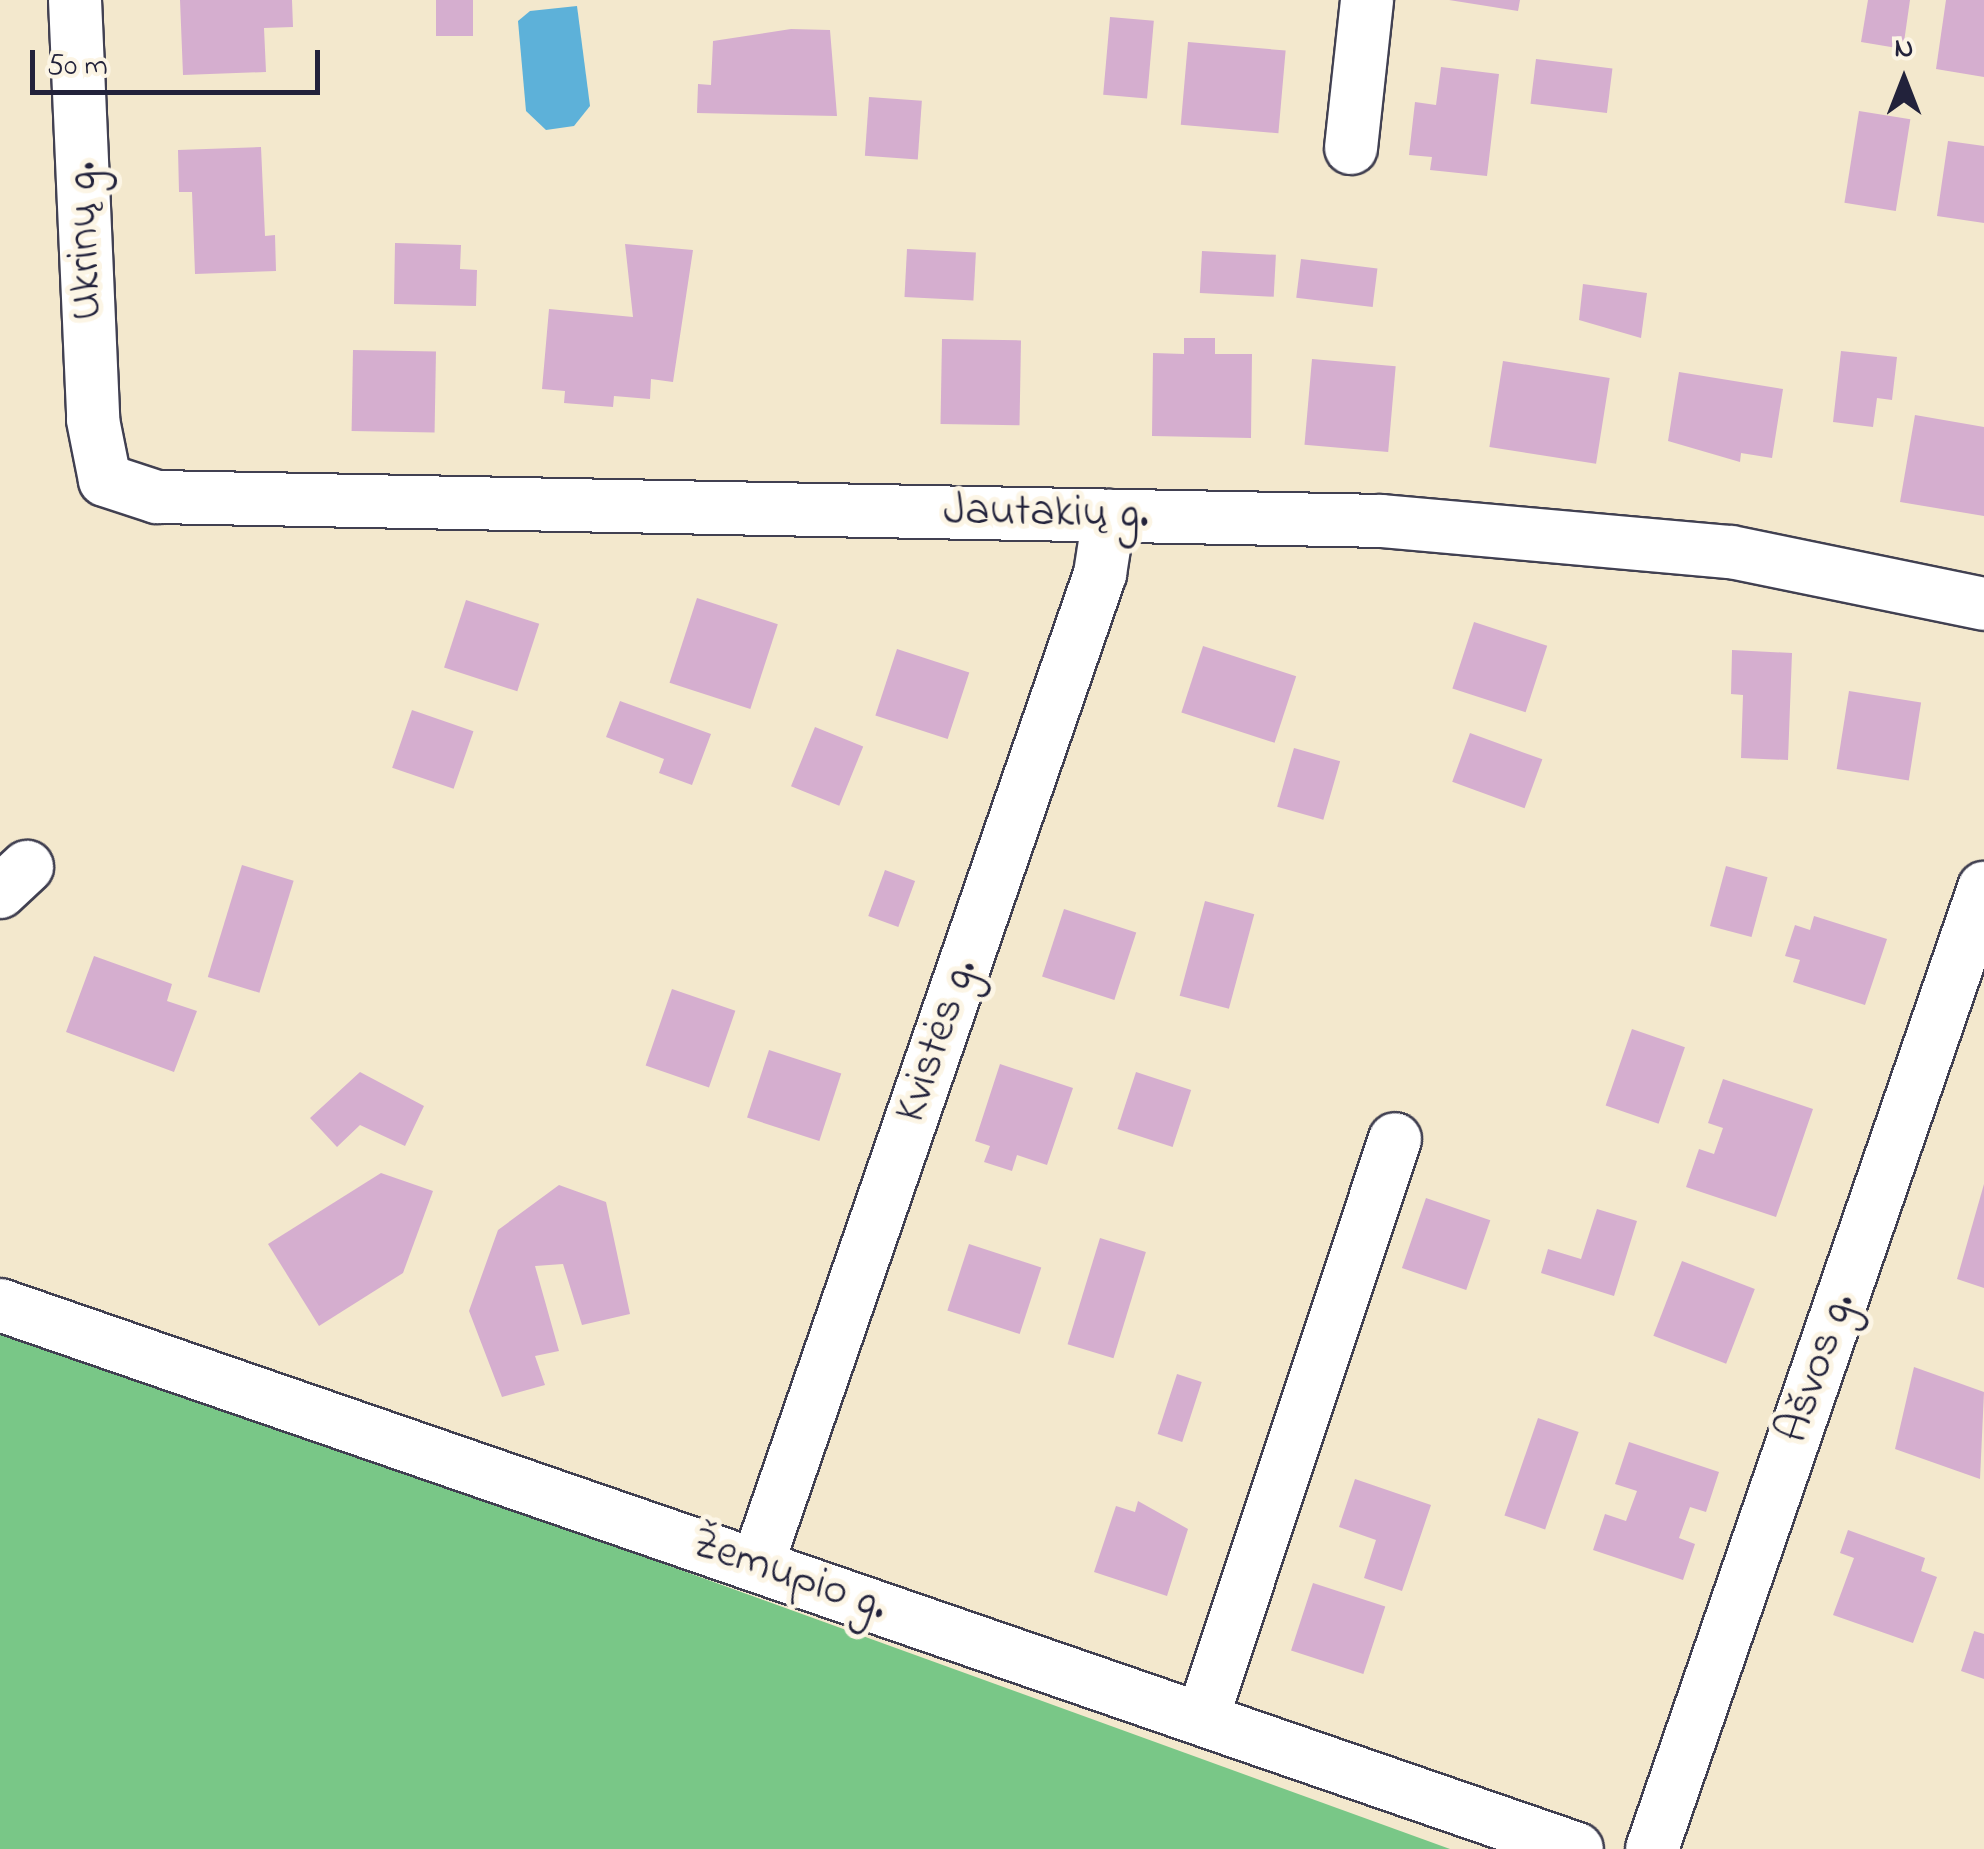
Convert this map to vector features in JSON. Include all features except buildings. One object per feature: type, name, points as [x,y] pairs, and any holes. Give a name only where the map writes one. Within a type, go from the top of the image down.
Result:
[{"type":"street","name":"Ukrinų g.","points":[[75,0],[92,420],[105,480]]},
{"type":"street","points":[[1351,148],[1367,0]]},
{"type":"street","name":"Jautakių g.","points":[[105,480],[157,497],[1381,521],[1731,552],[1984,604]]},
{"type":"street","name":"Kvistės g.","points":[[757,1565],[1100,574],[1109,516]]},
{"type":"street","name":"Ašvos g.","points":[[1652,1849],[1984,888]]},
{"type":"street","points":[[1202,1719],[1395,1139]]},
{"type":"street","name":"Žemupio g.","points":[[0,1305],[1577,1849]]},
{"type":"green space","points":[[0,1323],[1450,1849],[0,1849]]},
{"type":"water","points":[[577,6],[590,106],[574,126],[546,130],[526,111],[518,21],[530,11]]}]
